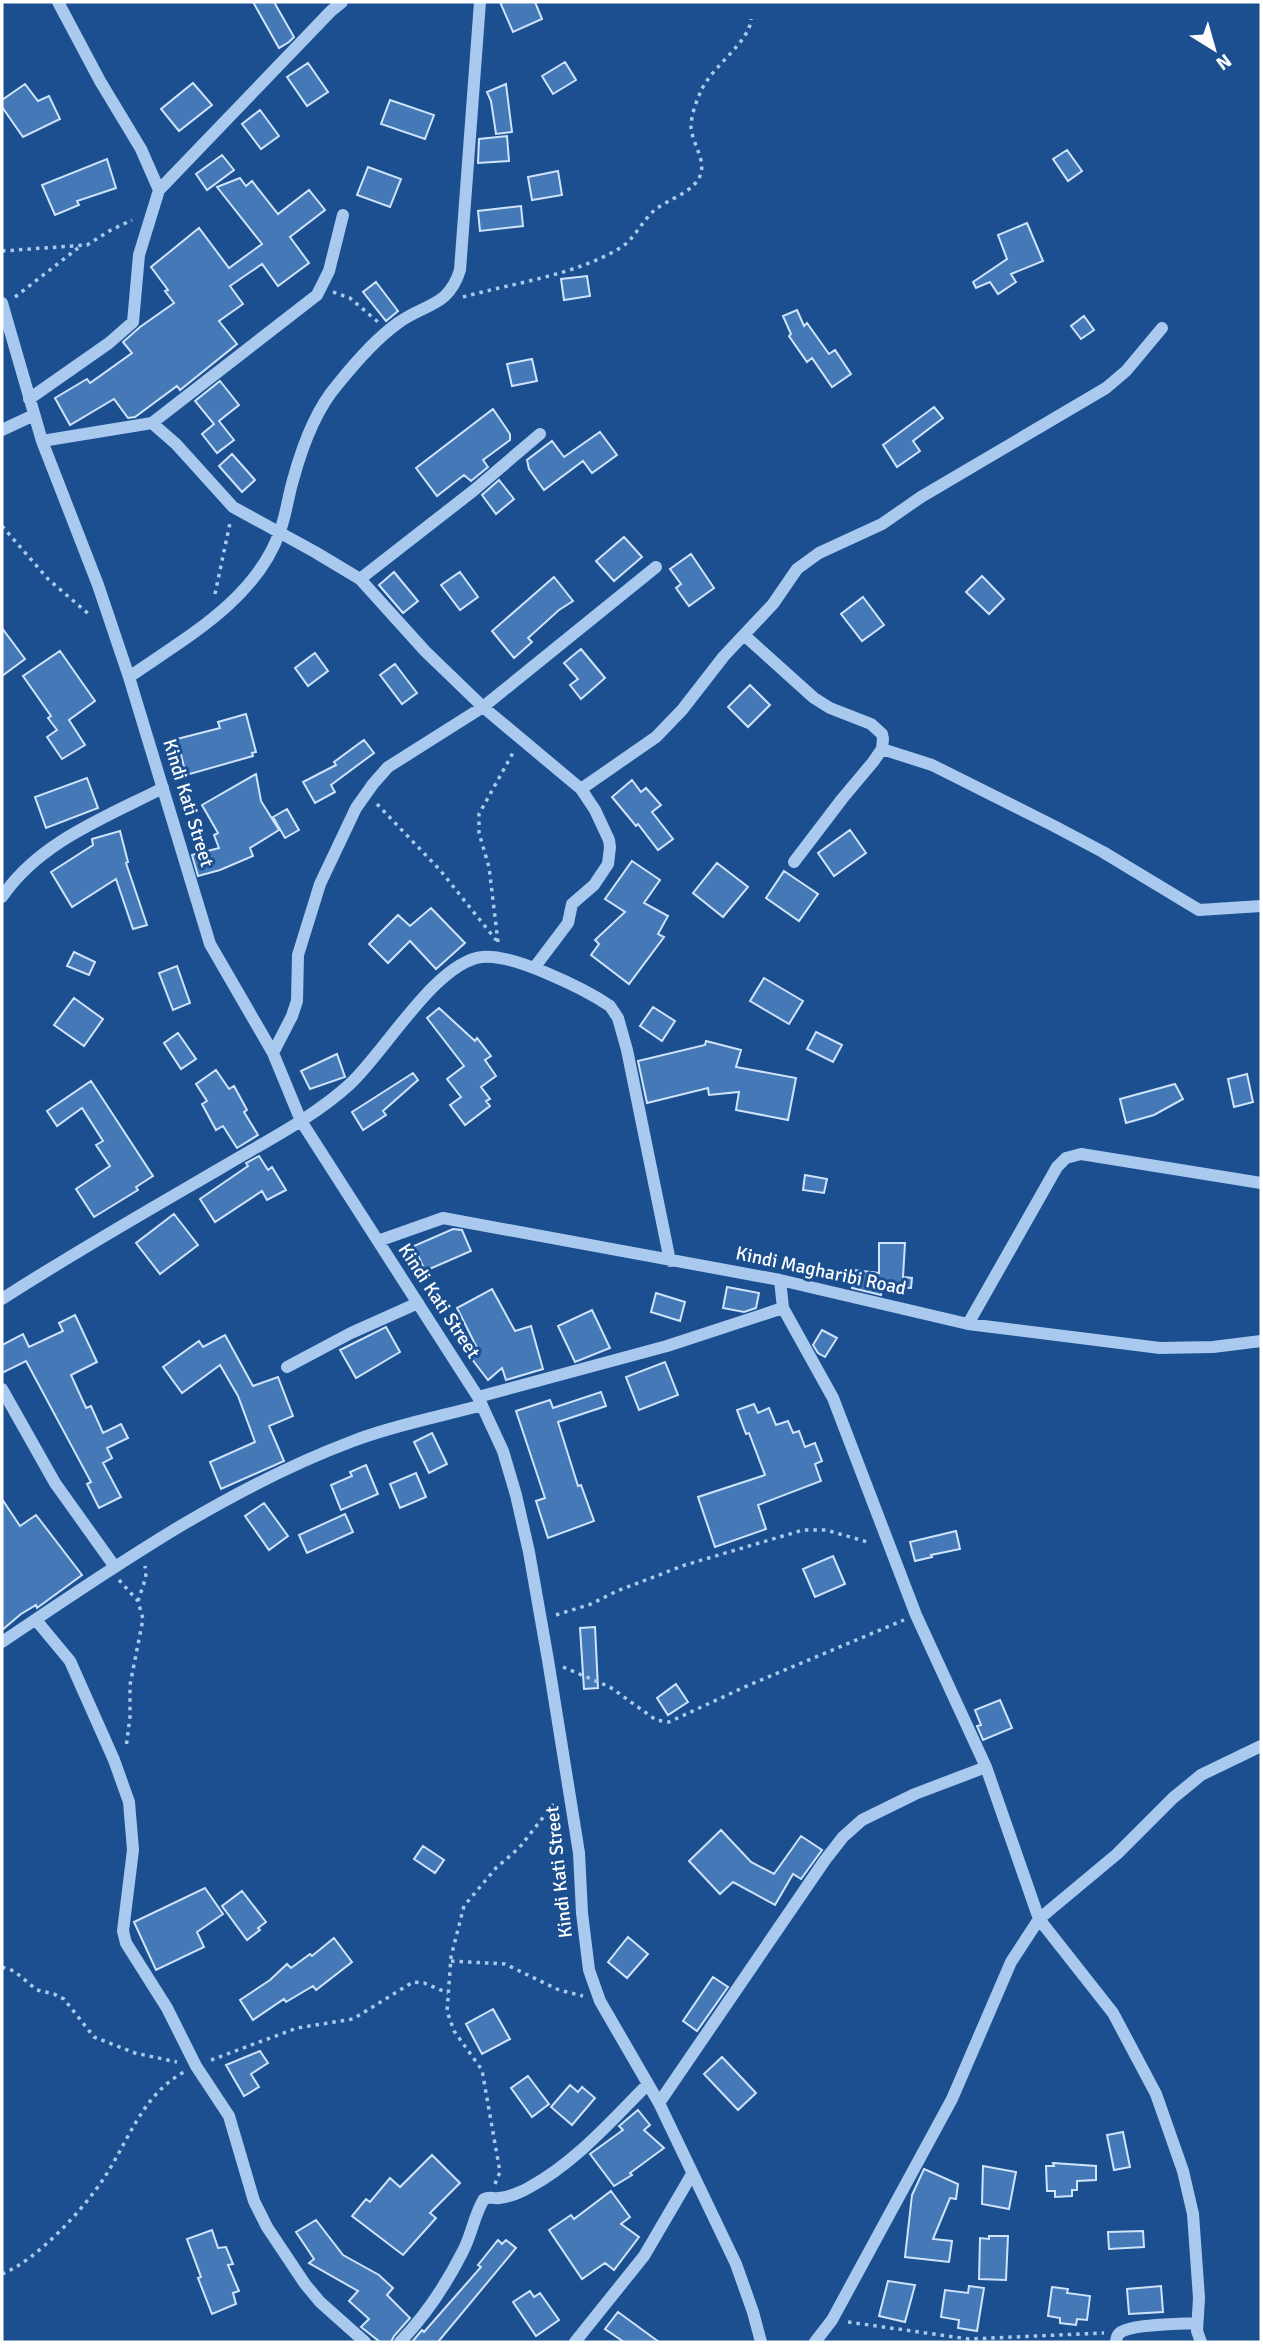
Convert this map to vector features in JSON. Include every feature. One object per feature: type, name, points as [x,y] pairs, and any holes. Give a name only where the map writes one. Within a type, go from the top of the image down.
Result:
[{"type":"street","points":[[58,2],[100,81],[141,149],[159,190]]},
{"type":"street","points":[[29,399],[109,343],[133,322],[139,255],[159,190],[331,10],[342,2]]},
{"type":"street","points":[[129,677],[210,620],[236,599],[257,576],[280,532],[293,478],[326,398],[399,321],[434,305],[447,295],[456,282],[460,270],[480,2]]},
{"type":"street","points":[[41,441],[152,423],[317,295],[329,271],[344,215]]},
{"type":"street","name":"Kindi Kati Street","points":[[3,304],[41,441],[116,638],[210,944],[273,1053],[301,1121],[480,1401],[503,1451],[516,1495],[548,1660],[579,1853],[582,1913],[589,1970],[600,2001],[659,2103],[736,2264],[761,2342]]},
{"type":"street","points":[[581,789],[656,737],[682,710],[724,656],[773,604],[797,569],[820,553],[882,524],[921,497],[1106,388],[1126,371],[1162,328]]},
{"type":"street","points":[[2,430],[34,415]]},
{"type":"street","points":[[152,423],[176,444],[233,507],[360,579],[425,651],[483,708],[581,789],[595,810],[609,840],[608,864],[594,885],[572,904],[568,923],[534,968]]},
{"type":"street","points":[[360,579],[463,499],[540,434]]},
{"type":"street","points":[[273,1053],[297,1001],[298,955],[320,884],[356,808],[367,792],[388,767],[483,708],[656,567]]},
{"type":"street","points":[[744,635],[814,698],[830,708],[871,724],[883,739],[882,749],[794,862]]},
{"type":"street","points":[[882,749],[932,765],[1054,826],[1199,910],[1261,906]]},
{"type":"street","points":[[2,897],[31,863],[56,845],[163,788]]},
{"type":"street","points":[[2,1299],[301,1121],[351,1084],[417,1005],[464,962],[483,957],[501,958],[534,968],[602,1000],[618,1018],[627,1050],[670,1261]]},
{"type":"street","points":[[968,1324],[1042,1192],[1066,1158],[1081,1154],[1261,1183]]},
{"type":"street","name":"Kindi Magharibi Road","points":[[378,1241],[443,1218],[780,1280],[968,1324],[1160,1348],[1213,1347],[1261,1341]]},
{"type":"street","points":[[780,1280],[783,1308],[833,1398],[916,1615],[986,1767],[1039,1919],[1113,2013],[1156,2094],[1183,2171],[1193,2214],[1199,2298],[1197,2323],[1201,2342]]},
{"type":"street","points":[[287,1367],[351,1333],[418,1303]]},
{"type":"street","points":[[3,1638],[36,1620],[144,1546],[207,1509],[262,1480],[344,1445],[783,1308]]},
{"type":"street","points":[[2,1389],[55,1483],[113,1569]]},
{"type":"street","points":[[36,1620],[70,1661],[114,1760],[129,1802],[133,1850],[123,1931],[126,1943],[167,2008],[194,2066],[229,2116],[254,2201],[267,2227],[320,2302],[365,2342]]},
{"type":"street","points":[[816,2342],[832,2320],[952,2099],[1011,1962],[1039,1919],[1117,1854],[1201,1774],[1261,1746]]},
{"type":"street","points":[[659,2103],[843,1837],[862,1820],[915,1794],[986,1767]]},
{"type":"street","points":[[400,2342],[415,2327],[433,2301],[464,2249],[477,2212],[486,2197],[507,2196],[528,2189],[550,2175],[588,2144],[648,2084]]},
{"type":"street","points":[[575,2342],[644,2256],[692,2174]]},
{"type":"street","points":[[1119,2336],[1197,2323]]},
{"type":"path","points":[[434,305],[583,265],[622,247],[657,208],[692,186],[702,172],[691,120],[702,90],[717,65],[748,34],[751,19]]},
{"type":"path","points":[[2,251],[88,245],[111,230],[153,211]]},
{"type":"path","points":[[3,304],[80,247]]},
{"type":"path","points":[[321,289],[350,298],[388,331]]},
{"type":"path","points":[[210,620],[233,507]]},
{"type":"path","points":[[2,526],[48,579],[116,638]]},
{"type":"path","points":[[501,958],[489,867],[479,833],[479,814],[522,739]]},
{"type":"path","points":[[367,792],[440,870],[498,942]]},
{"type":"path","points":[[541,1620],[591,1604],[685,1565],[803,1530],[826,1530],[856,1537],[893,1553]]},
{"type":"path","points":[[138,1601],[146,1577],[144,1546]]},
{"type":"path","points":[[113,1569],[138,1601],[143,1619],[130,1685],[130,1717],[125,1754]]},
{"type":"path","points":[[548,1660],[610,1687],[656,1720],[669,1722],[749,1685],[916,1615]]},
{"type":"path","points":[[486,2197],[500,2172],[490,2106],[480,2064],[454,2031],[447,2011],[451,1961],[464,1906],[496,1868],[519,1848],[548,1809],[569,1787]]},
{"type":"path","points":[[451,1961],[505,1964],[559,1990],[600,2001]]},
{"type":"path","points":[[2,1967],[14,1970],[33,1987],[64,1999],[94,2037],[135,2053],[194,2066]]},
{"type":"path","points":[[2,2274],[41,2247],[76,2214],[104,2178],[149,2100],[169,2081],[194,2066],[297,2028],[353,2019],[413,1982],[424,1983],[448,1993]]},
{"type":"path","points":[[832,2320],[969,2339],[1012,2338],[1034,2334],[1119,2336]]},
{"type":"building","points":[[253,2],[274,2],[294,37],[279,48]]},
{"type":"building","points":[[500,2],[535,2],[542,19],[513,32]]},
{"type":"building","points":[[565,62],[576,80],[553,94],[542,76]]},
{"type":"building","points":[[308,63],[328,92],[307,106],[287,77]]},
{"type":"building","points":[[193,83],[212,105],[179,131],[161,109]]},
{"type":"building","points":[[25,84],[38,101],[49,96],[60,119],[23,137],[2,107],[2,100]]},
{"type":"building","points":[[506,84],[512,132],[496,134],[487,92]]},
{"type":"building","points":[[390,100],[434,115],[425,139],[381,124]]},
{"type":"building","points":[[260,110],[279,136],[261,149],[242,124]]},
{"type":"building","points":[[507,136],[509,161],[478,163],[479,139]]},
{"type":"building","points":[[1067,150],[1082,171],[1068,181],[1053,159]]},
{"type":"building","points":[[222,155],[234,170],[207,190],[196,174]]},
{"type":"building","points":[[107,159],[116,188],[77,201],[79,205],[55,215],[42,185]]},
{"type":"building","points":[[368,167],[401,179],[390,207],[357,195]]},
{"type":"building","points":[[558,171],[562,195],[532,200],[528,177]]},
{"type":"building","points":[[240,178],[246,186],[252,181],[278,214],[309,190],[325,210],[290,237],[309,263],[278,286],[262,264],[230,286],[243,304],[219,321],[237,344],[180,390],[177,386],[135,417],[128,418],[114,399],[70,425],[55,398],[87,379],[90,383],[132,353],[123,342],[174,303],[151,267],[199,228],[229,268],[262,244],[217,187]]},
{"type":"building","points":[[521,206],[523,226],[480,231],[478,211]]},
{"type":"building","points":[[1027,223],[1043,261],[1011,274],[1016,282],[998,294],[990,282],[976,288],[973,282],[1007,259],[998,235]]},
{"type":"building","points":[[587,276],[590,296],[564,300],[561,279]]},
{"type":"building","points":[[376,282],[398,311],[386,321],[363,292]]},
{"type":"building","points":[[797,310],[804,326],[807,323],[829,354],[835,350],[851,374],[832,387],[812,358],[807,362],[789,336],[791,334],[783,316]]},
{"type":"building","points":[[1084,316],[1094,330],[1081,339],[1071,326]]},
{"type":"building","points":[[532,359],[537,381],[512,386],[507,364]]},
{"type":"building","points":[[220,381],[239,405],[219,421],[234,440],[217,453],[202,434],[214,424],[195,401]]},
{"type":"building","points":[[934,407],[943,418],[913,441],[920,451],[897,467],[883,445]]},
{"type":"building","points":[[493,409],[510,434],[510,440],[483,460],[488,467],[471,481],[464,475],[437,496],[416,468]]},
{"type":"building","points":[[600,432],[617,455],[592,473],[583,461],[544,490],[529,469],[527,460],[552,441],[564,457]]},
{"type":"building","points":[[232,454],[255,480],[242,492],[219,466]]},
{"type":"building","points":[[499,480],[514,499],[496,514],[482,495]]},
{"type":"building","points":[[624,537],[642,557],[614,581],[596,561]]},
{"type":"building","points":[[691,554],[714,588],[689,606],[676,588],[681,584],[670,569]]},
{"type":"building","points":[[394,572],[418,601],[403,613],[379,585]]},
{"type":"building","points":[[460,572],[478,597],[460,610],[441,585]]},
{"type":"building","points":[[982,576],[1004,599],[989,614],[966,592]]},
{"type":"building","points":[[554,577],[573,601],[528,638],[532,642],[514,658],[492,631]]},
{"type":"building","points":[[863,597],[884,625],[862,641],[841,614]]},
{"type":"building","points":[[2,628],[25,659],[2,676]]},
{"type":"building","points":[[581,649],[605,678],[581,699],[570,685],[578,679],[564,663]]},
{"type":"building","points":[[60,651],[95,701],[69,720],[85,745],[62,759],[47,737],[57,730],[48,718],[51,716],[23,676]]},
{"type":"building","points":[[315,653],[328,671],[308,686],[295,668]]},
{"type":"building","points":[[395,664],[417,693],[402,704],[380,675]]},
{"type":"building","points":[[750,685],[770,705],[748,727],[728,707]]},
{"type":"building","points":[[246,714],[256,752],[252,753],[253,756],[186,775],[177,739],[220,728],[218,722]]},
{"type":"building","points":[[364,740],[374,753],[331,785],[335,792],[315,803],[303,782],[336,765],[334,762]]},
{"type":"building","points":[[256,774],[261,801],[279,830],[250,848],[253,856],[198,876],[192,855],[219,848],[214,835],[218,833],[202,805]]},
{"type":"building","points":[[87,778],[98,808],[46,828],[35,797]]},
{"type":"building","points":[[632,780],[641,792],[646,788],[661,805],[652,812],[673,839],[658,850],[612,797]]},
{"type":"building","points":[[287,809],[299,830],[285,838],[273,817]]},
{"type":"building","points":[[850,830],[866,853],[834,876],[818,853]]},
{"type":"building","points":[[120,831],[128,862],[126,863],[147,925],[133,929],[116,879],[72,907],[51,872],[93,845],[92,839]]},
{"type":"building","points":[[632,861],[660,880],[644,903],[668,916],[658,934],[664,937],[629,984],[591,955],[599,944],[595,940],[625,912],[605,899]]},
{"type":"building","points":[[717,863],[748,887],[723,917],[693,893]]},
{"type":"building","points":[[784,871],[818,894],[799,921],[766,898]]},
{"type":"building","points":[[431,908],[465,943],[436,969],[410,941],[388,963],[369,944],[398,915],[410,926]]},
{"type":"building","points":[[74,952],[95,962],[89,975],[67,966]]},
{"type":"building","points":[[177,966],[190,1003],[173,1010],[159,973]]},
{"type":"building","points":[[764,978],[803,1001],[789,1024],[750,1001]]},
{"type":"building","points":[[74,998],[103,1019],[84,1046],[54,1025]]},
{"type":"building","points":[[653,1007],[675,1021],[662,1041],[640,1026]]},
{"type":"building","points":[[439,1008],[475,1041],[477,1038],[491,1056],[485,1060],[496,1076],[481,1087],[490,1099],[486,1101],[490,1106],[465,1125],[450,1105],[461,1097],[447,1079],[464,1066],[427,1018]]},
{"type":"building","points":[[816,1032],[842,1045],[833,1062],[807,1049]]},
{"type":"building","points":[[178,1033],[196,1059],[181,1069],[164,1043]]},
{"type":"building","points":[[706,1041],[741,1050],[736,1067],[796,1078],[788,1120],[736,1110],[739,1092],[709,1095],[708,1088],[647,1103],[638,1061],[705,1045]]},
{"type":"building","points":[[337,1054],[345,1077],[310,1089],[301,1071]]},
{"type":"building","points":[[216,1070],[229,1089],[234,1086],[247,1110],[244,1112],[258,1135],[237,1148],[223,1126],[216,1130],[202,1104],[207,1101],[196,1084]]},
{"type":"building","points":[[413,1073],[418,1080],[383,1111],[386,1115],[363,1130],[352,1112]]},
{"type":"building","points":[[1247,1074],[1253,1102],[1234,1107],[1228,1079]]},
{"type":"building","points":[[91,1081],[153,1176],[136,1187],[138,1190],[94,1217],[76,1189],[110,1166],[96,1145],[103,1141],[82,1108],[57,1126],[47,1111]]},
{"type":"building","points":[[1175,1084],[1183,1099],[1154,1115],[1126,1123],[1120,1099]]},
{"type":"building","points":[[259,1156],[268,1170],[272,1167],[286,1190],[267,1200],[262,1191],[215,1222],[200,1199]]},
{"type":"building","points":[[805,1175],[827,1179],[824,1193],[803,1190]]},
{"type":"building","points":[[174,1214],[198,1245],[160,1274],[136,1243]]},
{"type":"building","points":[[453,1229],[462,1230],[471,1251],[425,1271],[414,1246]]},
{"type":"building","points":[[879,1243],[905,1243],[903,1277],[912,1278],[911,1288],[882,1287],[881,1295],[852,1288],[855,1270],[879,1273]]},
{"type":"building","points":[[727,1287],[759,1293],[756,1308],[744,1312],[723,1308]]},
{"type":"building","points":[[492,1289],[515,1331],[531,1326],[543,1369],[506,1380],[502,1368],[488,1380],[471,1358],[479,1352],[457,1308]]},
{"type":"building","points":[[656,1293],[685,1302],[680,1321],[651,1312]]},
{"type":"building","points":[[592,1310],[610,1348],[575,1362],[558,1326]]},
{"type":"building","points":[[75,1315],[97,1362],[71,1375],[86,1408],[91,1406],[103,1433],[121,1424],[128,1438],[107,1448],[112,1458],[103,1463],[121,1497],[99,1508],[87,1484],[91,1482],[26,1361],[2,1373],[2,1345],[23,1334],[29,1347],[63,1331],[59,1323]]},
{"type":"building","points":[[386,1327],[400,1352],[356,1378],[340,1350]]},
{"type":"building","points":[[822,1330],[837,1338],[825,1357],[818,1353],[813,1345]]},
{"type":"building","points":[[225,1335],[253,1386],[278,1377],[293,1416],[269,1426],[284,1461],[221,1489],[210,1462],[255,1442],[238,1396],[220,1365],[182,1393],[163,1367],[199,1341],[203,1347]]},
{"type":"building","points":[[665,1362],[678,1395],[639,1410],[626,1377]]},
{"type":"building","points":[[601,1392],[606,1406],[558,1422],[578,1486],[581,1485],[594,1521],[548,1538],[536,1501],[545,1498],[516,1411],[550,1400],[553,1408]]},
{"type":"building","points":[[754,1404],[758,1413],[769,1408],[776,1425],[788,1421],[793,1433],[799,1431],[805,1447],[815,1443],[822,1461],[815,1464],[821,1481],[758,1505],[766,1529],[715,1547],[698,1497],[765,1475],[737,1410]]},
{"type":"building","points":[[432,1433],[447,1464],[429,1473],[414,1442]]},
{"type":"building","points":[[366,1465],[378,1494],[341,1510],[331,1485],[352,1476],[350,1472]]},
{"type":"building","points":[[416,1473],[426,1497],[400,1508],[390,1484]]},
{"type":"building","points":[[2,1499],[20,1526],[36,1515],[82,1575],[37,1608],[36,1605],[21,1614],[2,1630]]},
{"type":"building","points":[[264,1503],[288,1536],[269,1550],[245,1516]]},
{"type":"building","points":[[345,1514],[353,1532],[307,1553],[299,1535]]},
{"type":"building","points":[[956,1531],[960,1549],[915,1561],[910,1542]]},
{"type":"building","points":[[833,1556],[845,1584],[815,1597],[803,1569]]},
{"type":"building","points":[[595,1627],[598,1688],[584,1689],[580,1628]]},
{"type":"building","points":[[676,1684],[688,1702],[668,1715],[657,1698]]},
{"type":"building","points":[[1000,1700],[1012,1728],[983,1740],[977,1726],[981,1725],[975,1710]]},
{"type":"building","points":[[721,1830],[751,1862],[774,1874],[801,1836],[822,1850],[801,1879],[793,1874],[775,1905],[733,1882],[720,1894],[689,1861]]},
{"type":"building","points":[[423,1846],[444,1860],[435,1873],[414,1859]]},
{"type":"building","points":[[205,1888],[223,1914],[197,1932],[204,1947],[156,1970],[134,1922]]},
{"type":"building","points":[[242,1891],[266,1922],[247,1940],[222,1906]]},
{"type":"building","points":[[628,1937],[648,1954],[627,1978],[608,1962]]},
{"type":"building","points":[[334,1938],[352,1962],[316,1990],[313,1986],[286,2002],[284,1999],[253,2020],[240,2000],[270,1980],[287,1964],[291,1968],[310,1954],[312,1956]]},
{"type":"building","points":[[713,1977],[728,1987],[697,2031],[683,2021]]},
{"type":"building","points":[[493,2009],[510,2039],[482,2054],[466,2024]]},
{"type":"building","points":[[260,2051],[268,2063],[251,2074],[259,2087],[244,2096],[226,2065]]},
{"type":"building","points":[[722,2057],[756,2093],[738,2110],[704,2074]]},
{"type":"building","points":[[528,2076],[549,2104],[532,2117],[511,2088]]},
{"type":"building","points":[[570,2085],[578,2092],[582,2087],[595,2098],[572,2125],[551,2107]]},
{"type":"building","points":[[638,2110],[650,2125],[644,2130],[664,2148],[630,2173],[632,2175],[614,2186],[590,2154],[623,2130],[619,2126]]},
{"type":"building","points":[[1123,2132],[1130,2167],[1114,2170],[1107,2135]]},
{"type":"building","points":[[432,2155],[460,2183],[430,2213],[436,2218],[403,2255],[352,2216],[366,2199],[370,2202],[390,2178],[400,2187]]},
{"type":"building","points":[[1053,2163],[1096,2166],[1096,2180],[1077,2181],[1077,2190],[1072,2190],[1072,2196],[1055,2197],[1055,2191],[1047,2191],[1046,2166],[1054,2166]]},
{"type":"building","points":[[983,2166],[1016,2172],[1009,2209],[982,2204]]},
{"type":"building","points":[[924,2169],[958,2184],[956,2199],[950,2198],[933,2239],[952,2241],[949,2262],[905,2257],[912,2195]]},
{"type":"building","points":[[611,2191],[630,2217],[621,2224],[639,2237],[614,2270],[605,2263],[582,2279],[549,2230],[571,2215],[574,2219]]},
{"type":"building","points":[[316,2220],[343,2255],[379,2275],[393,2288],[387,2295],[410,2318],[391,2342],[380,2342],[361,2327],[369,2319],[349,2301],[358,2291],[309,2263],[314,2259],[296,2232]]},
{"type":"building","points":[[212,2230],[218,2248],[226,2247],[233,2264],[228,2265],[239,2291],[233,2293],[236,2304],[212,2314],[187,2239]]},
{"type":"building","points":[[1143,2231],[1144,2247],[1109,2249],[1108,2232]]},
{"type":"building","points":[[989,2236],[1008,2236],[1006,2280],[979,2279],[980,2238],[989,2239]]},
{"type":"building","points":[[498,2240],[502,2244],[506,2240],[516,2248],[438,2342],[412,2342],[481,2267],[478,2265]]},
{"type":"building","points":[[888,2281],[915,2285],[905,2322],[879,2316]]},
{"type":"building","points":[[969,2286],[984,2288],[977,2331],[958,2328],[959,2320],[941,2317],[945,2290],[968,2293]]},
{"type":"building","points":[[1161,2286],[1163,2312],[1129,2314],[1127,2289]]},
{"type":"building","points":[[1052,2287],[1068,2289],[1067,2293],[1090,2296],[1087,2320],[1077,2319],[1076,2325],[1060,2323],[1060,2318],[1048,2316]]},
{"type":"building","points":[[530,2291],[534,2297],[540,2293],[559,2320],[536,2336],[513,2302]]},
{"type":"building","points":[[618,2312],[659,2342],[624,2342],[605,2329]]}]
